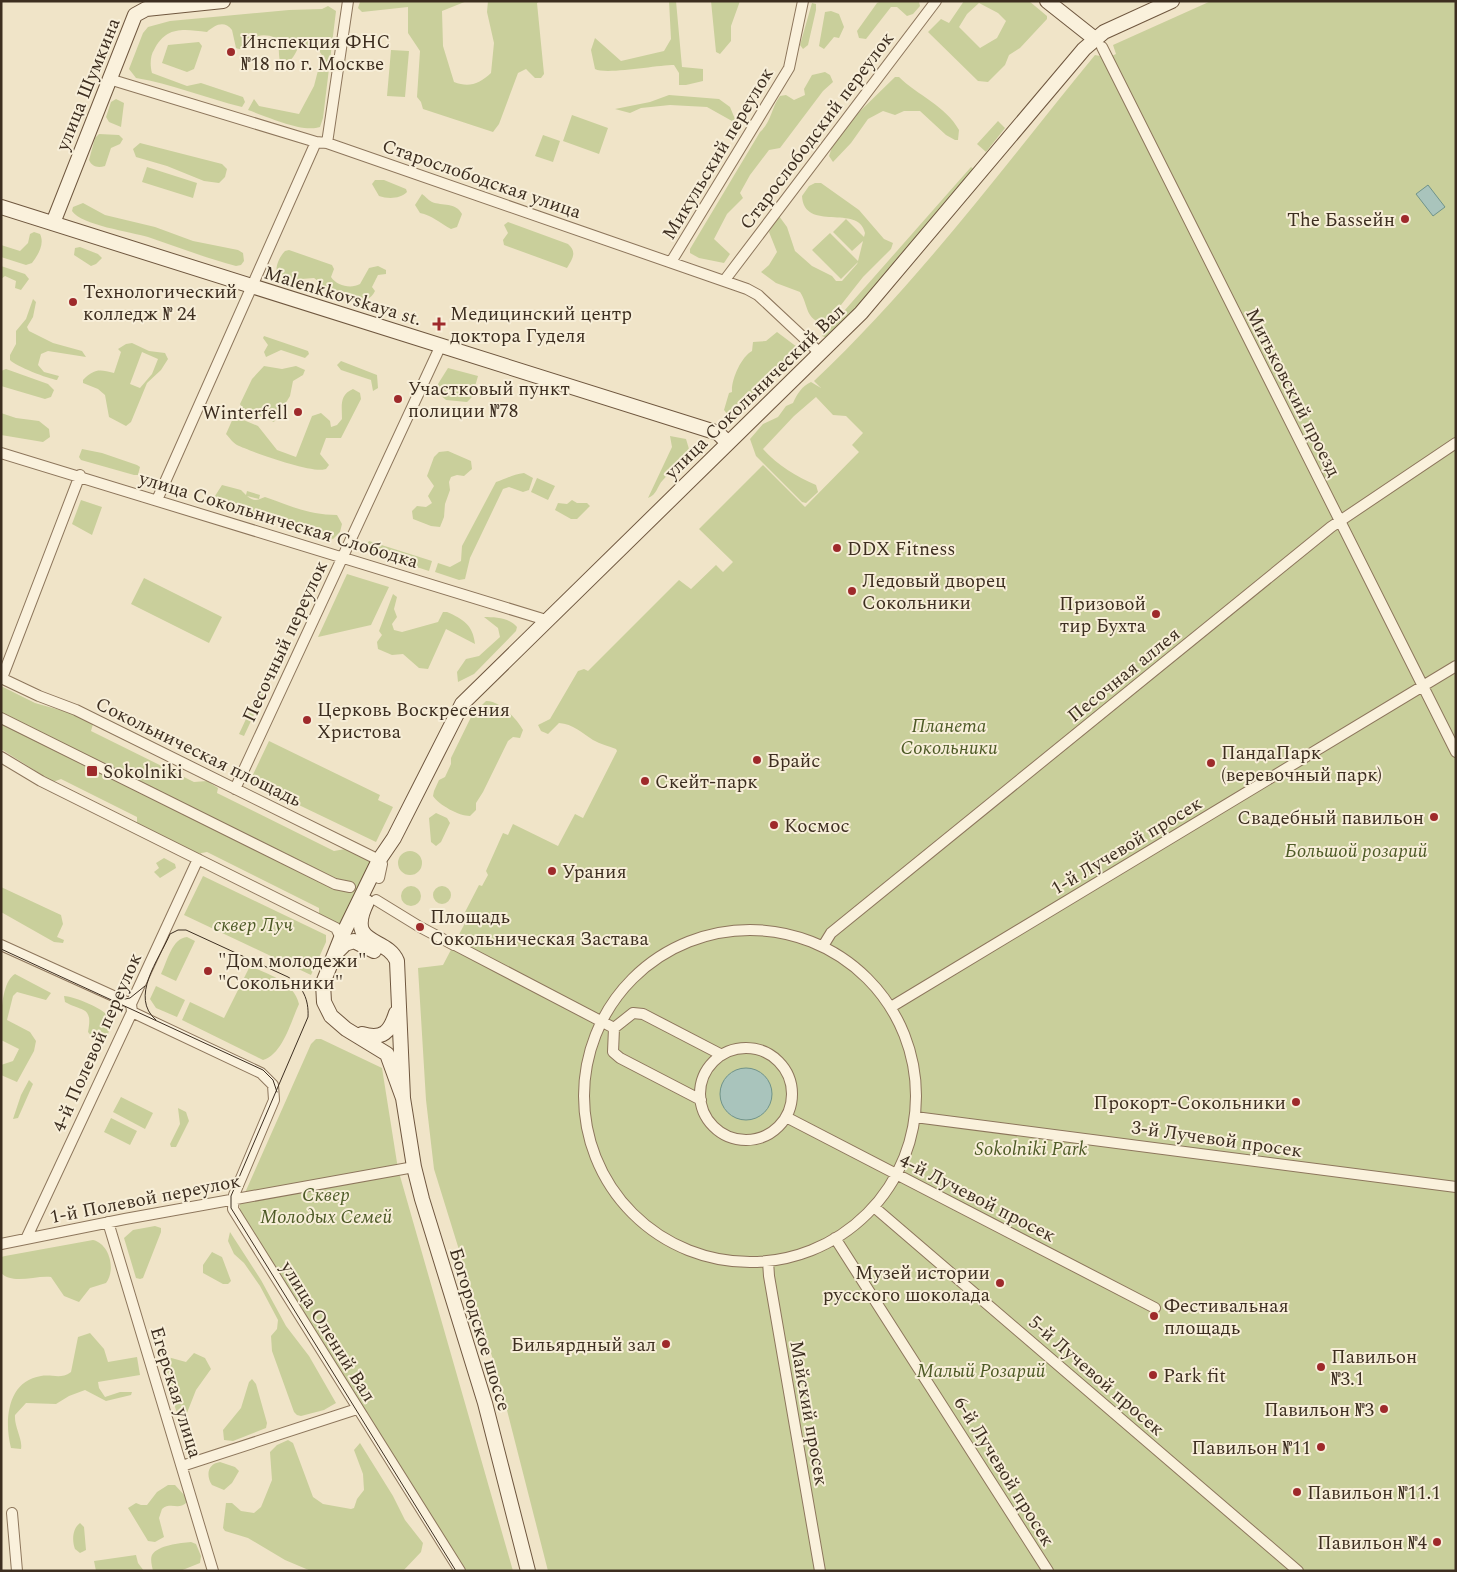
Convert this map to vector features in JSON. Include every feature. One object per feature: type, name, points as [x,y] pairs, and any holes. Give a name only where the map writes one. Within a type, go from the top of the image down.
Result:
[{"type":"main road","name":"улица Шумкина","points":[[53,223],[132,20],[141,11],[223,1]]},
{"type":"main road","points":[[1048,1],[1098,43]]},
{"type":"main road","name":"улица Сокольнический Вал","points":[[350,1031],[331,1016],[322,994],[323,983],[336,953],[340,938],[379,860],[394,838],[462,704],[727,442],[821,354],[892,278],[1039,102],[1098,43],[1104,32],[1172,1]]},
{"type":"main road","name":"Malenkkovskaya st.","points":[[1,207],[718,432],[727,442]]},
{"type":"main road","name":"улица Сокольнический Вал","points":[[373,899],[394,838]]},
{"type":"main road","name":"Богородское шоссе","points":[[373,899],[362,916],[363,930],[371,940],[394,954],[397,968],[403,1098],[414,1167],[422,1199],[486,1403],[528,1571]]},
{"type":"main road","points":[[336,953],[345,944],[356,942],[389,959],[397,968]]},
{"type":"main road","points":[[350,1031],[371,1036],[383,1036],[390,1029],[399,1005]]},
{"type":"main road","name":"Богородское шоссе","points":[[350,1031],[387,1054],[403,1098]]},
{"type":"street","points":[[157,500],[252,286],[322,142],[348,1]]},
{"type":"street","name":"Микульский переулок","points":[[671,262],[789,68],[803,1]]},
{"type":"street","name":"Старослободский переулок","points":[[724,281],[936,1]]},
{"type":"street","name":"Митьковский проезд","points":[[1098,43],[1456,752]]},
{"type":"street","name":"Старослободская улица","points":[[109,80],[322,142],[753,292],[821,354]]},
{"type":"street","name":"Песочный переулок","points":[[235,789],[441,345]]},
{"type":"street","name":"Песочная аллея","points":[[823,946],[831,934],[1339,521],[1456,443]]},
{"type":"street","name":"улица Сокольническая Слободка","points":[[1,452],[546,620]]},
{"type":"street","points":[[1,678],[80,475]]},
{"type":"street","name":"1-й Лучевой просек","points":[[891,1007],[1456,666]]},
{"type":"street","name":"Сокольническая площадь","points":[[1,678],[39,696],[76,710],[379,860]]},
{"type":"street","points":[[1,718],[335,884],[350,887]]},
{"type":"street","points":[[1,758],[41,781],[331,925],[339,931],[340,938]]},
{"type":"street","name":"4-й Полевой переулок","points":[[26,1239],[198,859]]},
{"type":"street","points":[[379,860],[382,864],[380,878]]},
{"type":"street","points":[[373,899],[420,927],[614,1028]]},
{"type":"street","points":[[737,930],[759,930],[795,936],[823,946],[861,972],[891,1007],[901,1025],[913,1064],[916,1091],[915,1117],[908,1146],[896,1174],[874,1207],[835,1238],[803,1253],[768,1261],[719,1260],[695,1253],[652,1231],[618,1198],[605,1178],[592,1151],[584,1106],[587,1061],[601,1021],[624,986],[640,970],[671,950],[697,938],[737,930]]},
{"type":"street","points":[[1,945],[261,1072],[273,1085],[274,1100],[233,1200]]},
{"type":"street","points":[[701,1100],[620,1058],[613,1052],[614,1028],[633,1012],[643,1014],[722,1055]]},
{"type":"street","points":[[753,1048],[762,1050],[777,1060],[788,1074],[792,1090],[790,1108],[786,1117],[773,1131],[760,1138],[734,1138],[712,1124],[703,1111],[701,1100],[701,1086],[704,1075],[710,1065],[722,1055],[735,1050],[753,1048]]},
{"type":"street","name":"4-й Лучевой просек","points":[[786,1117],[1154,1308]]},
{"type":"street","name":"3-й Лучевой просек","points":[[915,1117],[1456,1187]]},
{"type":"street","name":"1-й Полевой переулок","points":[[1,1244],[108,1222],[414,1167]]},
{"type":"street","name":"улица Олений Вал","points":[[233,1200],[235,1214],[460,1571]]},
{"type":"street","name":"5-й Лучевой просек","points":[[874,1207],[1298,1571]]},
{"type":"street","name":"Егерская улица","points":[[108,1222],[213,1571]]},
{"type":"street","name":"6-й Лучевой просек","points":[[835,1238],[1048,1571]]},
{"type":"street","name":"Майский просек","points":[[768,1261],[820,1571]]},
{"type":"street","points":[[182,1466],[358,1409]]},
{"type":"street","points":[[12,1514],[17,1571]]},
{"type":"green space","points":[[467,1],[442,11],[443,46],[454,82],[469,85],[482,80],[491,73],[494,43],[487,12],[488,1],[540,1],[537,3],[544,74],[541,78],[535,78],[526,69],[518,73],[499,124],[493,132],[423,109],[417,97],[420,51],[408,33],[408,7],[362,12],[358,8],[360,2]]},
{"type":"green space","points":[[669,1],[676,1],[682,67],[703,69],[703,81],[679,85],[679,73],[674,65],[610,71],[595,69],[591,50],[595,38],[621,61],[664,51],[671,39]]},
{"type":"green space","points":[[711,1],[740,1],[731,26],[731,41],[720,54],[716,52]]},
{"type":"green space","points":[[881,1],[919,2],[920,6],[913,14],[907,16],[897,7],[891,7],[866,39],[859,38],[857,31],[877,3]]},
{"type":"green space","points":[[964,1],[1029,1],[1047,16],[1047,19],[1020,48],[1009,55],[1005,65],[988,82],[978,81],[928,32],[941,19],[949,23]],"holes":[[[979,3],[998,13],[1006,21],[997,38],[980,48],[959,27],[967,14]]]},
{"type":"green space","name":"Sokolniki Park","points":[[1211,1],[1456,1],[1456,1571],[548,1571],[499,1379],[434,1169],[426,1100],[418,968],[443,965],[464,925],[464,914],[479,885],[482,886],[488,875],[486,871],[503,833],[508,835],[513,824],[558,846],[575,814],[583,818],[617,751],[593,740],[569,725],[559,723],[548,734],[541,731],[538,725],[550,719],[578,671],[584,669],[588,671],[679,580],[691,589],[716,565],[723,572],[733,562],[699,529],[763,465],[805,507],[859,452],[852,445],[863,433],[846,416],[833,415],[816,397],[794,416],[763,449],[788,470],[816,485],[818,492],[806,503],[802,502],[756,456],[750,439],[763,424],[778,417],[786,406],[793,403],[798,393],[805,386],[811,382],[821,388],[814,381],[925,264],[1095,55],[1100,56],[1103,60],[1116,54],[1113,45]]},
{"type":"green space","points":[[812,3],[816,4],[816,10],[808,45],[803,49],[800,45]]},
{"type":"green space","points":[[328,6],[336,11],[323,118],[320,127],[304,128],[294,126],[248,110],[254,99],[259,106],[299,114],[314,86],[322,55],[312,46],[299,46],[290,61],[284,62],[280,61],[276,38],[260,36],[241,49],[236,48],[232,30],[223,24],[213,27],[207,32],[176,31],[170,33],[159,42],[152,55],[152,73],[187,86],[201,83],[243,97],[245,102],[242,107],[136,78],[129,69],[143,33],[148,27],[170,21],[289,10],[322,9]]},
{"type":"green space","points":[[831,11],[839,14],[844,27],[839,38],[834,37],[824,49],[819,46],[825,12]]},
{"type":"green space","points":[[199,42],[202,46],[194,69],[187,72],[162,63],[168,45]]},
{"type":"green space","points":[[391,50],[409,51],[405,97],[387,96]]},
{"type":"green space","points":[[825,72],[830,75],[833,82],[823,91],[780,148],[769,150],[750,175],[740,193],[743,198],[727,214],[714,239],[730,254],[724,263],[699,258],[690,253],[690,249],[767,123],[780,96],[786,95],[794,100],[805,95],[804,89],[812,75]]},
{"type":"green space","points":[[895,77],[899,77],[947,114],[959,130],[958,140],[946,135],[920,111],[904,111],[895,115],[883,111],[868,119],[851,143],[833,162],[829,156],[833,144],[854,117]]},
{"type":"green space","points":[[669,95],[719,99],[730,107],[735,119],[732,121],[707,107],[670,105],[641,108],[630,113],[615,109],[650,102]]},
{"type":"green space","points":[[116,99],[124,103],[121,127],[109,122],[106,117],[111,102]]},
{"type":"green space","points":[[572,115],[608,128],[599,154],[563,141]]},
{"type":"green space","points":[[998,121],[1005,128],[986,152],[977,144]]},
{"type":"green space","points":[[99,134],[119,135],[123,139],[120,144],[111,148],[105,166],[100,167],[94,166],[89,160],[95,138]]},
{"type":"green space","points":[[543,135],[560,141],[553,162],[535,156]]},
{"type":"green space","points":[[140,143],[222,164],[227,169],[225,177],[219,183],[204,181],[167,166],[136,157],[133,149]]},
{"type":"green space","points":[[147,167],[197,183],[193,198],[142,182]]},
{"type":"green space","points":[[971,167],[975,170],[857,308],[827,338],[822,336]]},
{"type":"green space","points":[[375,180],[384,180],[406,189],[407,192],[394,198],[379,196],[372,184]]},
{"type":"green space","points":[[821,183],[859,210],[884,239],[893,243],[891,249],[863,277],[826,324],[810,316],[800,292],[776,283],[761,272],[769,265],[777,252],[769,232],[779,216],[787,227],[795,251],[812,266],[832,276],[836,281],[842,281],[857,264],[858,262],[841,279],[812,250],[830,233],[858,261],[863,241],[852,251],[833,232],[846,219],[864,237],[865,233],[861,224],[853,220],[843,218],[821,216],[812,213],[805,207],[802,196],[809,186]]},
{"type":"green space","points":[[422,194],[432,202],[453,206],[459,210],[462,214],[457,227],[451,229],[432,217],[420,213],[415,205]]},
{"type":"green space","points":[[83,203],[105,215],[155,227],[193,241],[238,250],[243,253],[244,261],[241,265],[236,266],[148,237],[96,224],[77,216],[72,211],[73,207]]},
{"type":"green space","points":[[508,222],[568,244],[573,255],[567,268],[504,245],[503,240],[508,233],[504,225]]},
{"type":"green space","points":[[34,232],[40,234],[42,242],[32,263],[26,265],[1,257],[1,245],[20,251],[28,243],[30,234]]},
{"type":"green space","points":[[80,247],[98,254],[102,258],[91,266],[74,255],[75,248]]},
{"type":"green space","points":[[289,250],[332,265],[334,269],[331,277],[337,283],[344,286],[360,284],[369,268],[378,266],[386,270],[386,274],[378,275],[372,287],[375,291],[371,297],[358,302],[343,300],[324,290],[314,278],[289,280],[277,273],[280,258],[285,251]]},
{"type":"green space","points":[[1,266],[25,274],[29,279],[21,290],[15,288],[16,281],[5,276],[1,279]]},
{"type":"green space","points":[[33,299],[36,302],[33,317],[27,327],[29,331],[53,343],[82,351],[86,357],[48,351],[41,354],[38,365],[44,372],[59,376],[57,380],[32,372],[10,360],[10,355],[16,344],[16,331],[26,319]]},
{"type":"green space","points":[[777,332],[797,347],[796,353],[747,402],[732,416],[729,416],[724,410],[729,393],[732,392],[733,381],[741,363],[752,351],[753,342],[766,341]]},
{"type":"green space","points":[[264,336],[308,351],[309,354],[305,358],[281,350],[266,357],[264,352],[268,345],[263,338]]},
{"type":"green space","points":[[132,343],[149,351],[165,353],[168,359],[161,370],[147,383],[131,422],[126,426],[109,417],[105,395],[98,389],[83,383],[83,380],[97,371],[114,373],[121,352],[118,349]],"holes":[[[142,352],[158,359],[152,374],[140,388],[130,384]]]},
{"type":"green space","points":[[341,361],[377,375],[378,388],[373,391],[371,380],[341,370],[337,365]]},
{"type":"green space","points":[[264,366],[282,369],[296,366],[305,370],[303,375],[293,381],[290,396],[274,422],[242,408],[240,404],[252,379]]},
{"type":"green space","points":[[448,368],[478,376],[472,397],[467,402],[446,400],[439,394],[438,384]]},
{"type":"green space","points":[[6,369],[48,384],[54,390],[51,397],[45,399],[1,386],[1,371]]},
{"type":"green space","points":[[353,389],[360,393],[361,399],[341,438],[326,438],[320,454],[329,465],[326,469],[309,468],[268,457],[237,445],[226,434],[234,416],[258,426],[277,450],[296,457],[312,416],[321,413],[330,421],[331,427],[337,425],[342,419],[343,398],[345,394]]},
{"type":"green space","points":[[1,413],[16,418],[39,421],[49,429],[50,437],[43,442],[1,435]]},
{"type":"green space","points":[[670,436],[686,439],[689,449],[680,462],[661,482],[655,493],[648,498],[672,447]]},
{"type":"green space","points":[[82,449],[102,453],[137,465],[140,467],[138,475],[81,460],[79,457]]},
{"type":"green space","points":[[448,451],[471,461],[472,469],[464,476],[457,475],[451,477],[449,482],[450,490],[440,527],[431,526],[413,519],[412,511],[417,506],[426,507],[432,503],[428,496],[434,486],[427,476],[434,457],[439,452]]},
{"type":"green space","points":[[524,473],[533,478],[529,490],[523,492],[509,487],[503,489],[470,558],[465,579],[459,580],[435,572],[438,563],[450,567],[461,561],[462,546],[496,482]]},
{"type":"green space","points":[[537,478],[555,486],[548,500],[531,492]]},
{"type":"green space","points":[[222,485],[241,490],[246,495],[247,491],[260,495],[259,499],[247,496],[254,500],[258,500],[265,497],[309,512],[337,515],[342,524],[340,532],[333,539],[277,522],[268,515],[256,512],[250,514],[221,504],[215,496]]},
{"type":"green space","points":[[81,500],[102,507],[92,535],[72,524]]},
{"type":"green space","points":[[572,500],[577,503],[587,503],[590,506],[577,519],[571,519],[555,510],[558,503],[567,504]]},
{"type":"green space","points":[[369,541],[432,561],[429,571],[373,553],[364,548]]},
{"type":"green space","points":[[347,574],[389,587],[371,625],[318,637]]},
{"type":"green space","points":[[144,578],[222,617],[209,643],[131,604]]},
{"type":"green space","points":[[393,594],[397,597],[394,609],[397,617],[392,624],[394,630],[402,632],[438,622],[443,612],[447,612],[458,617],[469,627],[475,644],[446,629],[428,669],[419,668],[403,654],[392,655],[378,649],[377,642],[382,635],[379,631]]},
{"type":"green space","points":[[484,617],[506,620],[517,627],[516,631],[474,674],[458,682],[457,672],[466,659],[479,656],[500,637],[498,628]]},
{"type":"green space","points":[[265,678],[270,680],[244,736],[239,734]]},
{"type":"green space","points":[[1,686],[35,703],[74,714],[93,724],[91,731],[194,782],[207,781],[218,788],[217,793],[334,851],[345,849],[371,862],[340,925],[319,915],[319,908],[207,852],[196,854],[137,824],[137,817],[61,779],[53,782],[1,749]]},
{"type":"green space","points":[[486,701],[502,707],[517,721],[523,730],[520,738],[513,737],[508,741],[476,803],[476,810],[470,816],[465,816],[444,806],[433,796],[439,780],[445,777],[451,764],[451,758],[472,715]]},
{"type":"green space","points":[[269,741],[380,795],[378,800],[393,807],[376,842],[278,795],[278,790],[271,787],[267,789],[250,781]]},
{"type":"green space","points":[[436,813],[447,818],[450,823],[441,842],[436,846],[431,842],[429,818]]},
{"type":"green space","points":[[410,851],[418,855],[422,863],[418,871],[410,875],[402,871],[398,863],[402,855]]},
{"type":"green space","points":[[164,858],[175,864],[176,868],[160,878],[154,872],[159,868],[156,863]]},
{"type":"green space","name":"сквер Луч","points":[[203,876],[326,935],[326,942],[311,975],[184,915]]},
{"type":"green space","points":[[411,886],[418,889],[421,896],[418,903],[411,906],[404,903],[401,896],[404,889]]},
{"type":"green space","points":[[438,886],[446,886],[451,891],[449,902],[438,904],[433,899],[433,891]]},
{"type":"green space","points":[[1,887],[61,915],[63,924],[57,937],[64,940],[63,943],[54,942],[1,912]]},
{"type":"green space","points":[[187,937],[195,941],[176,981],[161,974],[174,946],[182,938]]},
{"type":"green space","points":[[250,966],[286,984],[296,996],[299,1004],[281,1044],[270,1057],[263,1060],[182,1020],[190,1002],[224,1018]]},
{"type":"green space","points":[[15,974],[51,993],[46,1000],[17,992],[13,996],[7,1020],[30,1032],[36,1041],[34,1051],[17,1082],[1,1075],[1,1065],[13,1061],[19,1049],[1,1040],[2,1003],[6,985]]},
{"type":"green space","points":[[156,986],[185,1000],[177,1017],[156,1008],[150,999]]},
{"type":"green space","points":[[64,996],[90,1004],[108,1015],[111,1019],[108,1035],[102,1040],[92,1037],[88,1032],[88,1014],[82,1009],[65,1002]]},
{"type":"green space","name":"Сквер Молодых Семей","points":[[316,1039],[321,1039],[382,1068],[398,1169],[513,1571],[465,1571],[240,1212],[240,1204],[311,1044]]},
{"type":"green space","points":[[29,1080],[33,1084],[18,1118],[13,1119],[21,1095]]},
{"type":"green space","points":[[121,1097],[153,1113],[145,1129],[113,1112]]},
{"type":"green space","points":[[178,1108],[186,1112],[189,1121],[176,1147],[171,1147],[170,1144],[180,1124]]},
{"type":"green space","points":[[111,1118],[137,1131],[130,1145],[104,1132]]},
{"type":"green space","points":[[155,1226],[161,1228],[161,1232],[143,1278],[136,1278],[124,1238],[133,1230]]},
{"type":"green space","points":[[230,1232],[261,1280],[286,1326],[309,1356],[336,1403],[324,1410],[301,1416],[294,1412],[272,1351],[271,1336],[277,1329],[278,1320],[260,1286],[244,1263],[234,1254],[228,1241]]},
{"type":"green space","points":[[93,1240],[99,1242],[107,1252],[110,1258],[111,1271],[106,1283],[90,1288],[79,1302],[64,1296],[51,1277],[18,1279],[6,1277],[1,1273],[1,1257]]},
{"type":"green space","points":[[212,1252],[222,1257],[231,1281],[228,1284],[223,1284],[203,1273],[203,1265]]},
{"type":"green space","points":[[90,1333],[104,1349],[108,1362],[137,1357],[140,1375],[98,1382],[99,1388],[105,1397],[120,1392],[132,1392],[131,1395],[106,1401],[85,1390],[69,1396],[56,1404],[26,1403],[15,1415],[21,1449],[11,1448],[8,1415],[15,1394],[30,1379],[41,1376],[63,1376],[71,1372],[78,1337]]},
{"type":"green space","points":[[194,1353],[205,1358],[211,1369],[196,1390],[185,1418],[177,1413],[159,1360],[164,1356],[186,1362]]},
{"type":"green space","points":[[252,1379],[256,1384],[267,1423],[266,1428],[233,1441],[224,1440],[223,1430],[241,1408],[249,1382]]},
{"type":"green space","points":[[288,1440],[293,1443],[313,1497],[323,1504],[351,1509],[354,1508],[357,1499],[364,1490],[363,1474],[354,1450],[360,1443],[393,1496],[405,1520],[423,1543],[421,1552],[403,1571],[311,1571],[285,1560],[248,1538],[225,1531],[223,1528],[226,1503],[232,1503],[241,1511],[254,1513],[261,1507],[272,1480],[270,1452],[277,1445]]},
{"type":"green space","points":[[220,1462],[235,1467],[239,1471],[232,1483],[224,1490],[212,1485],[208,1474],[212,1465]]},
{"type":"green space","points":[[168,1485],[175,1485],[186,1497],[186,1503],[162,1509],[159,1518],[164,1537],[155,1542],[148,1541],[128,1508],[136,1503],[147,1505],[157,1492]]},
{"type":"green space","points":[[80,1523],[84,1527],[86,1550],[80,1553],[75,1549],[73,1539],[75,1528]]},
{"type":"green space","points":[[191,1542],[196,1544],[201,1556],[200,1563],[180,1571],[153,1571],[151,1558],[155,1552],[170,1545]]},
{"type":"green space","points":[[136,1555],[138,1563],[144,1571],[96,1571],[94,1561]]},
{"type":"water","points":[[1428,185],[1445,207],[1433,216],[1416,194]]},
{"type":"water","points":[[746,1068],[756,1070],[764,1076],[770,1084],[772,1094],[770,1104],[764,1112],[756,1118],[746,1120],[736,1118],[728,1112],[722,1104],[720,1094],[722,1084],[728,1076],[736,1070]]},
{"type":"tram line","points":[[156,1020],[148,1011],[145,1001],[146,990],[149,978],[170,934],[178,930],[186,930],[288,977],[298,985],[304,994],[308,1017],[231,1196],[231,1208],[456,1571]]},
{"type":"tram line","points":[[1,949],[263,1070],[273,1080],[277,1092]]},
{"type":"tram line","points":[[115,1001],[130,998],[145,986]]},
{"type":"place","name":"Инспекция ФНС №18 по г. Москве","points":[[231,52]]},
{"type":"place","name":"The Баssейн","points":[[1405,219]]},
{"type":"place","name":"Технологический колледж № 24","points":[[73,302]]},
{"type":"place","name":"Медицинский центр доктора Гуделя","points":[[439,324]]},
{"type":"place","name":"Участковый пункт полиции №78","points":[[398,399]]},
{"type":"place","name":"Winterfell","points":[[298,412]]},
{"type":"place","name":"DDX Fitness","points":[[837,548]]},
{"type":"place","name":"Ледовый дворец Сокольники","points":[[852,591]]},
{"type":"place","name":"Призовой тир Бухта","points":[[1156,614]]},
{"type":"place","name":"Церковь Воскресения Христова","points":[[307,720]]},
{"type":"place","name":"Брайс","points":[[757,760]]},
{"type":"place","name":"ПандаПарк (веревочный парк)","points":[[1211,763]]},
{"type":"place","name":"Sokolniki","points":[[92,771]]},
{"type":"place","name":"Скейт-парк","points":[[645,781]]},
{"type":"place","name":"Свадебный павильон","points":[[1434,817]]},
{"type":"place","name":"Космос","points":[[774,825]]},
{"type":"place","name":"Урания","points":[[552,871]]},
{"type":"place","name":"Площадь Сокольническая Застава","points":[[420,927]]},
{"type":"place","name":"\"Дом молодежи\" \"Сокольники\"","points":[[208,971]]},
{"type":"place","name":"Прокорт-Сокольники","points":[[1296,1102]]},
{"type":"place","name":"Музей истории русского шоколада","points":[[1000,1283]]},
{"type":"place","name":"Фестивальная площадь","points":[[1154,1316]]},
{"type":"place","name":"Бильярдный зал","points":[[666,1344]]},
{"type":"place","name":"Павильон №3.1","points":[[1321,1367]]},
{"type":"place","name":"Park fit","points":[[1153,1375]]},
{"type":"place","name":"Павильон №3","points":[[1384,1409]]},
{"type":"place","name":"Павильон №11","points":[[1321,1447]]},
{"type":"place","name":"Павильон №11.1","points":[[1297,1492]]},
{"type":"place","name":"Павильон №4","points":[[1437,1542]]},
{"type":"park label","name":"Планета Сокольники","points":[[949,736]]},
{"type":"park label","name":"Большой розарий","points":[[1356,850]]},
{"type":"park label","name":"Малый Розарий","points":[[981,1370]]}]
